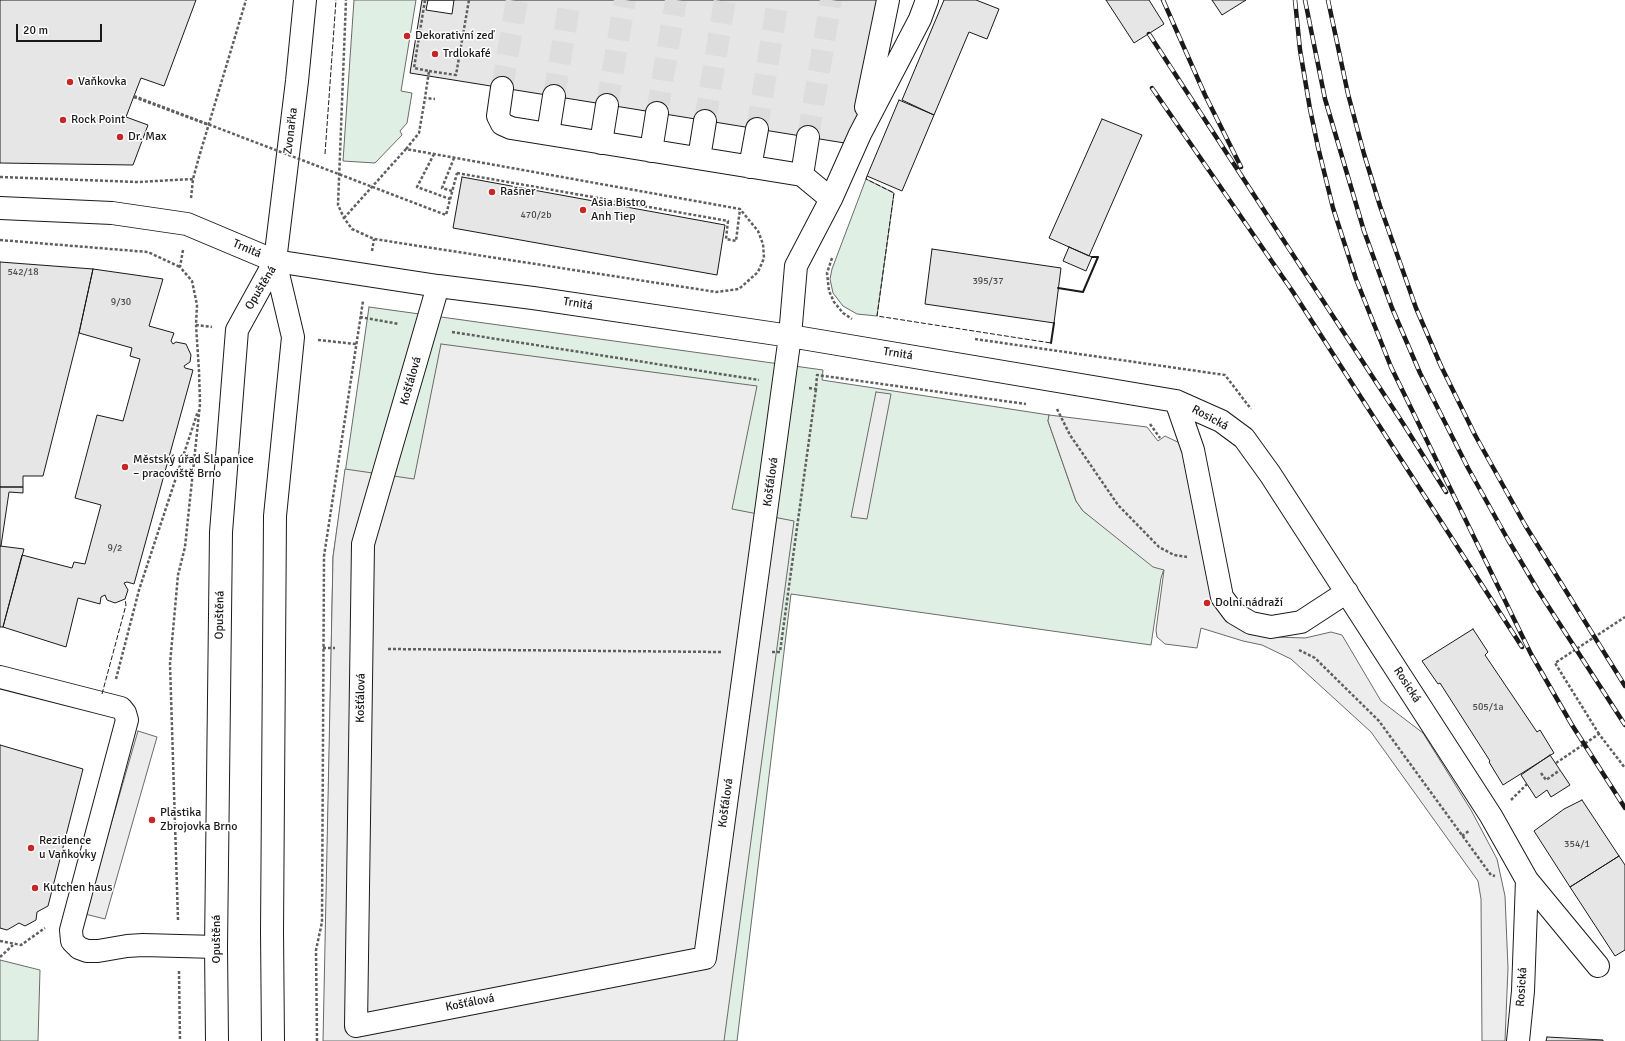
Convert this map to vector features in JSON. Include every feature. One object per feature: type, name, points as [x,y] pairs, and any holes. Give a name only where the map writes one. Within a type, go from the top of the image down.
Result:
[{"type":"street","name":"Zvonařka","points":[[275,262],[305,0]]},
{"type":"street","points":[[860,134],[888,0]]},
{"type":"street","points":[[860,134],[920,19],[927,0]]},
{"type":"street","points":[[502,88],[498,116],[502,124],[511,128],[802,175],[831,199]]},
{"type":"street","points":[[548,134],[554,96]]},
{"type":"street","points":[[601,143],[607,105]]},
{"type":"street","points":[[651,151],[657,113]]},
{"type":"street","points":[[699,158],[705,121]]},
{"type":"street","points":[[750,167],[757,129]]},
{"type":"street","name":"Košťálová","points":[[438,286],[363,544],[356,1026],[705,958],[784,384],[796,266],[831,199],[860,134]]},
{"type":"street","points":[[802,175],[808,137]]},
{"type":"street","name":"Trnitá","points":[[0,208],[112,213],[187,224],[275,262],[438,286],[541,299],[790,336],[1168,400]]},
{"type":"street","name":"Opuštěná","points":[[213,1035],[216,947],[221,532],[237,330],[275,262]]},
{"type":"street","name":"Opuštěná","points":[[273,1041],[272,931],[276,516],[293,337],[275,262]]},
{"type":"street","points":[[1168,400],[1193,450],[1222,597],[1234,614],[1251,623],[1271,627],[1301,622],[1347,592]]},
{"type":"street","name":"Rosická","points":[[1168,400],[1221,421],[1244,438],[1270,474],[1491,816],[1526,880],[1523,991],[1518,1041]]},
{"type":"street","points":[[0,678],[121,708],[125,713],[127,720],[71,930],[72,941],[79,948],[93,951],[138,945],[216,947]]},
{"type":"street","points":[[1526,880],[1598,966]]},
{"type":"path","points":[[346,0],[338,205],[344,218],[352,229],[374,239],[716,292],[739,289],[758,272],[764,258],[763,244],[758,231],[740,209],[406,149]]},
{"type":"path","points":[[425,0],[414,68],[456,75],[469,0]]},
{"type":"path","points":[[344,218],[419,133],[429,70]]},
{"type":"path","points":[[209,125],[134,96],[446,215],[457,173],[728,221],[726,239],[736,241],[740,209]]},
{"type":"path","points":[[425,98],[435,99]]},
{"type":"path","points":[[434,154],[417,188],[450,199]]},
{"type":"path","points":[[452,191],[442,188],[454,158]]},
{"type":"path","points":[[0,177],[138,182],[193,179]]},
{"type":"path","points":[[0,240],[148,252],[180,267]]},
{"type":"path","points":[[360,317],[816,389]]},
{"type":"path","points":[[180,1041],[170,664],[178,575],[185,547],[200,404],[196,325]]},
{"type":"path","points":[[317,1041],[316,950],[322,922],[324,556],[356,344]]},
{"type":"path","points":[[323,648],[780,652],[818,375],[1033,405]]},
{"type":"path","points":[[1064,410],[1057,408],[1070,436],[1118,505],[1159,547],[1174,555],[1194,558]]},
{"type":"path","points":[[1148,421],[1161,439]]},
{"type":"path","points":[[1625,617],[1555,663],[1599,734],[1625,768]]},
{"type":"path","points":[[1293,648],[1315,658],[1379,721],[1490,876],[1526,880]]},
{"type":"path","points":[[1556,763],[1599,734]]},
{"type":"path","points":[[1541,772],[1546,780],[1560,770]]},
{"type":"path","points":[[0,957],[13,944]]},
{"type":"green space","points":[[354,0],[416,0],[401,91],[412,93],[407,123],[400,131],[402,135],[375,163],[343,161]]},
{"type":"green space","points":[[866,179],[894,193],[877,316],[857,314],[843,306],[833,293],[830,279],[832,269]]},
{"type":"green space","points":[[369,307],[823,370],[822,380],[1049,415],[1048,421],[1076,501],[1083,511],[1164,569],[1161,578],[1151,645],[791,594],[737,1041],[324,1041],[333,557]]},
{"type":"green space","points":[[0,960],[40,970],[38,1041],[0,1041]]},
{"type":"shaded area","points":[[441,344],[757,386],[732,509],[794,521],[724,1041],[323,1041],[333,557],[345,469],[414,479]]},
{"type":"shaded area","points":[[876,392],[891,394],[867,519],[851,517]]},
{"type":"shaded area","points":[[1049,415],[1147,427],[1158,441],[1165,436],[1186,446],[1217,605],[1277,637],[1305,638],[1331,632],[1342,635],[1381,701],[1423,733],[1471,810],[1497,859],[1505,896],[1508,968],[1505,1041],[1482,1041],[1481,899],[1478,881],[1371,732],[1291,659],[1262,645],[1243,641],[1201,628],[1197,648],[1165,644],[1157,637],[1156,630],[1164,570],[1153,567],[1083,511],[1076,501],[1048,421]]},
{"type":"shaded area","points":[[138,731],[157,737],[105,919],[85,914]]},
{"type":"building","name":"Vaňkovka","points":[[0,0],[196,0],[164,86],[141,78],[134,96],[126,117],[148,125],[133,165],[0,163]]},
{"type":"building","points":[[422,0],[881,0],[857,145],[410,73]]},
{"type":"building","points":[[428,0],[454,0],[452,14],[426,10]]},
{"type":"building","points":[[944,0],[976,0],[999,9],[987,39],[969,32],[934,115],[902,100]]},
{"type":"building","points":[[1106,0],[1149,0],[1164,24],[1134,43]]},
{"type":"building","points":[[1212,0],[1246,0],[1222,15]]},
{"type":"building","points":[[899,100],[934,115],[902,191],[867,176]]},
{"type":"building","points":[[1102,119],[1142,135],[1089,256],[1049,238]]},
{"type":"building","points":[[462,177],[725,225],[717,275],[453,228]]},
{"type":"building","points":[[1069,247],[1092,257],[1086,271],[1063,261]]},
{"type":"building","points":[[932,249],[1061,268],[1054,323],[925,304]]},
{"type":"building","points":[[0,262],[93,269],[79,333],[43,476],[23,476],[23,487],[0,487]]},
{"type":"building","name":"Městský úřad Šlapanice – pracoviště Brno","points":[[93,269],[163,279],[149,326],[174,333],[171,341],[173,344],[176,342],[186,344],[191,355],[190,362],[184,366],[185,368],[193,370],[134,584],[127,582],[124,583],[128,590],[125,599],[115,603],[107,600],[105,595],[101,597],[100,604],[78,598],[66,647],[3,627],[22,555],[72,568],[74,562],[85,564],[101,505],[75,498],[97,415],[123,421],[140,359],[130,356],[132,348],[79,333]]},
{"type":"building","points":[[0,487],[23,487],[23,493],[9,492],[1,546],[0,546]]},
{"type":"building","points":[[0,546],[24,549],[3,627],[0,627]]},
{"type":"building","points":[[1473,629],[1488,652],[1485,655],[1537,732],[1540,730],[1554,753],[1503,785],[1489,762],[1490,761],[1440,683],[1438,684],[1422,661]]},
{"type":"building","name":"Rezidence u Vaňkovky","points":[[0,745],[83,769],[48,906],[37,912],[36,920],[25,926],[19,923],[7,930],[0,928]]},
{"type":"building","points":[[1550,755],[1570,785],[1551,797],[1547,790],[1536,798],[1521,775]]},
{"type":"building","points":[[1582,800],[1619,856],[1570,887],[1534,831],[1564,809]]},
{"type":"building","points":[[1619,856],[1625,865],[1625,950],[1615,956],[1570,887]]},
{"type":"building","points":[[1547,1037],[1603,1040],[1603,1041],[1546,1041]]},
{"type":"tunnel","points":[[502,88],[517,0]]},
{"type":"tunnel","points":[[554,96],[570,0]]},
{"type":"tunnel","points":[[607,105],[625,0]]},
{"type":"tunnel","points":[[657,113],[676,0]]},
{"type":"tunnel","points":[[705,121],[725,0]]},
{"type":"tunnel","points":[[757,129],[778,0]]},
{"type":"tunnel","points":[[808,137],[831,0]]},
{"type":"railway","points":[[1163,0],[1205,95],[1241,167]]},
{"type":"railway","points":[[1295,0],[1300,50],[1310,109],[1333,208],[1356,279],[1391,367],[1531,654],[1572,725],[1625,808]]},
{"type":"railway","points":[[1305,0],[1325,99],[1364,231],[1392,308],[1420,373],[1468,468],[1507,538],[1539,592],[1625,725]]},
{"type":"railway","points":[[1328,0],[1348,94],[1380,206],[1416,308],[1441,366],[1475,435],[1525,525],[1625,686]]},
{"type":"railway","points":[[1149,34],[1404,425],[1446,492]]},
{"type":"railway","points":[[1152,88],[1293,292],[1522,647]]},
{"type":"fence","points":[[325,154],[336,0]]},
{"type":"fence","points":[[867,176],[866,179],[894,193],[877,316],[1051,343]]},
{"type":"fence","points":[[102,694],[126,605],[125,599]]},
{"type":"wall","points":[[1058,288],[1083,292],[1098,257],[1092,257]]},
{"type":"wall","points":[[1051,343],[1054,323]]},
{"type":"place","name":"Dekorativní zeď","points":[[407,36]]},
{"type":"place","name":"Trdlokafé","points":[[435,54]]},
{"type":"place","name":"Vaňkovka","points":[[70,82]]},
{"type":"place","name":"Rock Point","points":[[63,120]]},
{"type":"place","name":"Dr. Max","points":[[120,137]]},
{"type":"place","name":"Rašner","points":[[492,192]]},
{"type":"place","name":"Asia Bistro Anh Tiep","points":[[583,210]]},
{"type":"place","name":"Městský úřad Šlapanice – pracoviště Brno","points":[[125,467]]},
{"type":"place","name":"Dolní nádraží","points":[[1207,603]]},
{"type":"place","name":"Plastika Zbrojovka Brno","points":[[152,820]]},
{"type":"place","name":"Rezidence u Vaňkovky","points":[[31,848]]},
{"type":"place","name":"Kutchen haus","points":[[35,888]]}]
